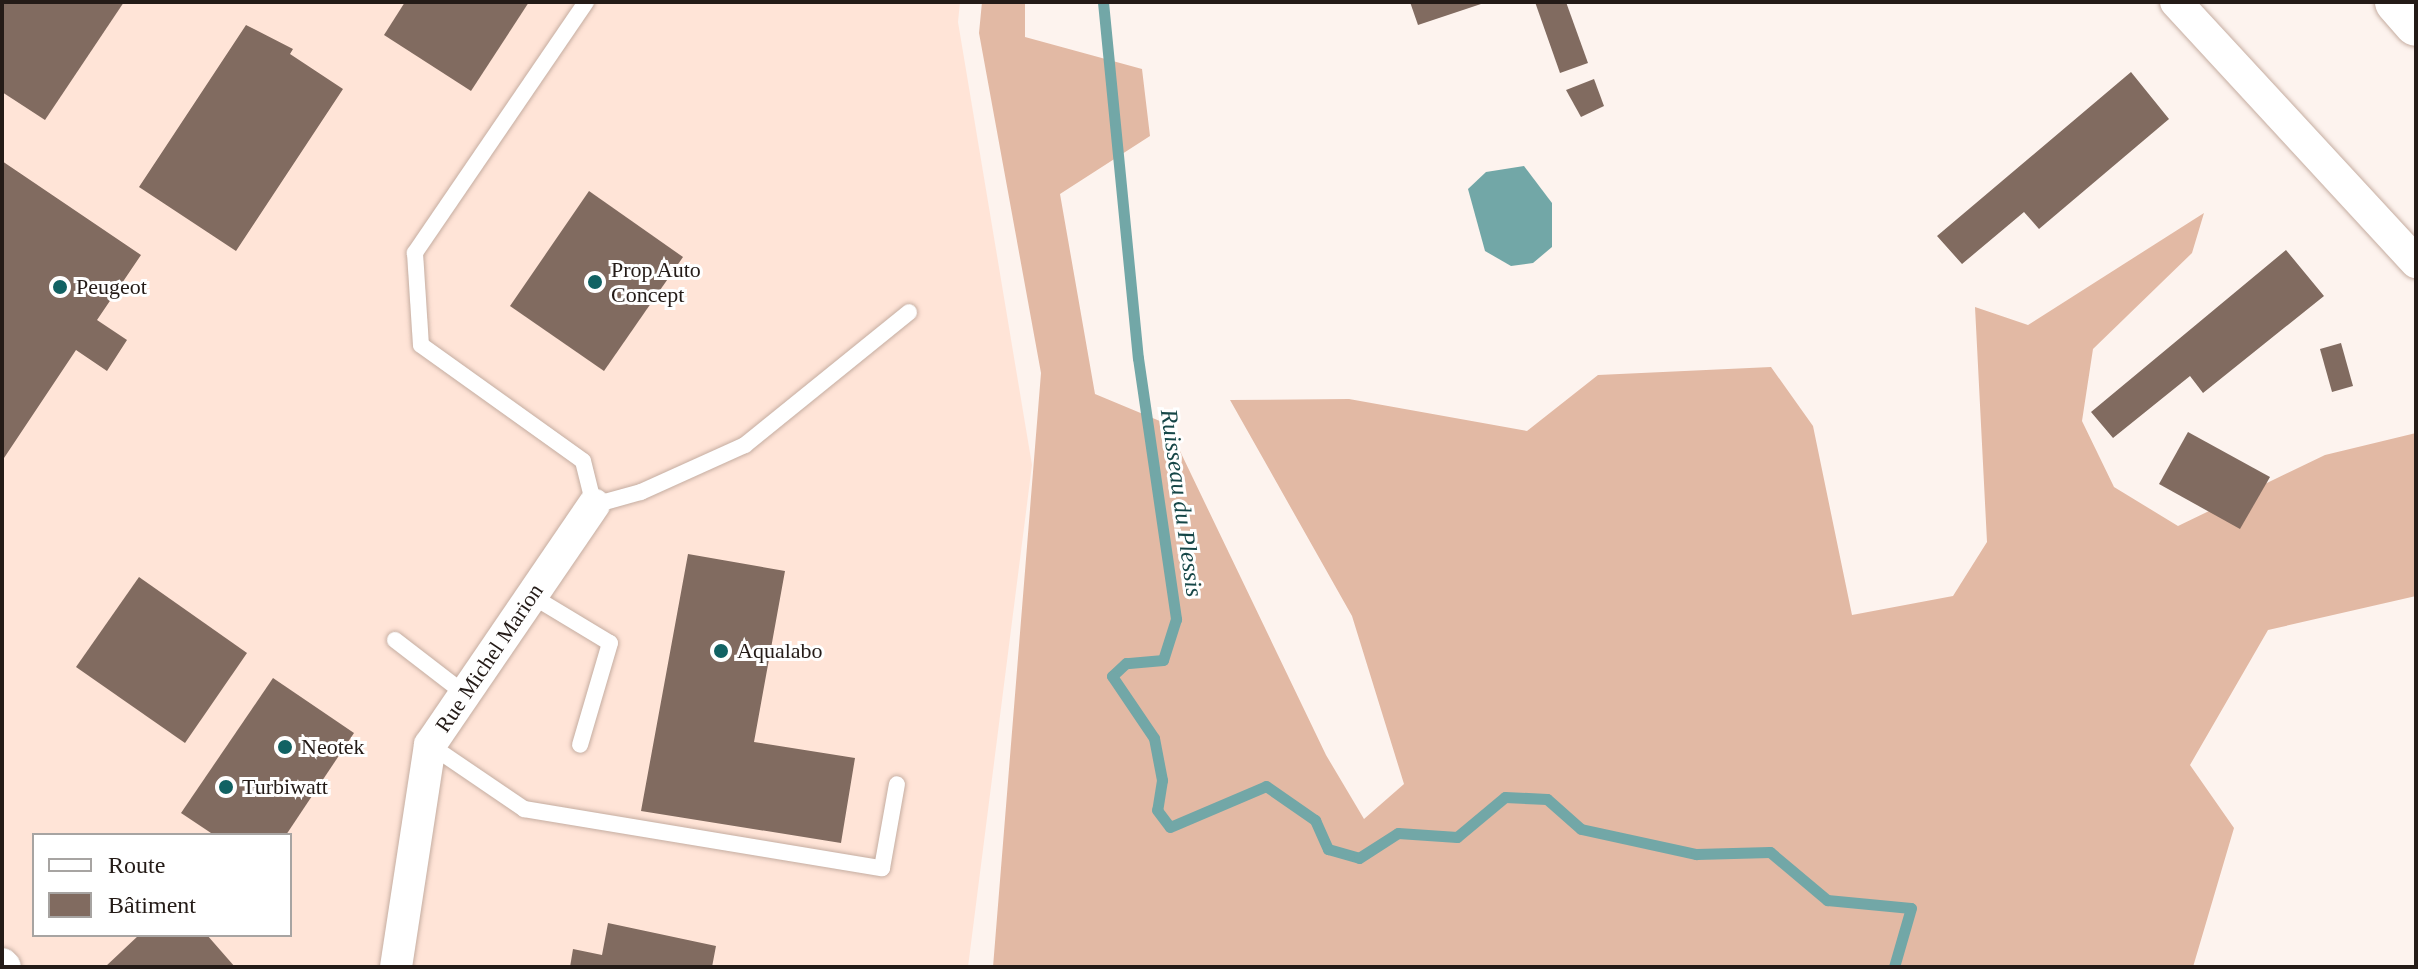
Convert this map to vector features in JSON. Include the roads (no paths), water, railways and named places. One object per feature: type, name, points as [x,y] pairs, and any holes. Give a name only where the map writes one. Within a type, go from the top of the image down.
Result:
[{"type":"main road","points":[[2397,2],[2416,24]]},
{"type":"street","points":[[2176,2],[2416,262]]},
{"type":"street","name":"Rue Michel Marion","points":[[396,967],[430,745],[594,505]]},
{"type":"lane","points":[[586,2],[415,253],[421,345],[583,461],[594,505],[641,492],[745,445],[909,312]]},
{"type":"lane","points":[[532,596],[610,643],[580,745]]},
{"type":"lane","points":[[395,640],[465,694]]},
{"type":"lane","points":[[430,745],[524,809],[882,868],[897,784]]},
{"type":"water","points":[[1524,166],[1552,203],[1552,247],[1533,263],[1511,266],[1485,251],[1468,189],[1486,172]]},
{"type":"waterway","name":"Ruisseau du Plessis","points":[[1103,2],[1138,358],[1176,619],[1163,660],[1126,663],[1112,676],[1154,738],[1162,780],[1157,810],[1170,827],[1266,786],[1315,820],[1328,849],[1359,858],[1398,833],[1457,837],[1505,797],[1547,799],[1581,829],[1696,854],[1770,852],[1827,900],[1911,908],[1894,967]]},
{"type":"place","name":"Prop Auto Concept","points":[[595,282]]},
{"type":"place","name":"Peugeot","points":[[60,287]]},
{"type":"place","name":"Aqualabo","points":[[721,651]]},
{"type":"place","name":"Neotek","points":[[285,747]]},
{"type":"place","name":"Turbiwatt","points":[[226,787]]}]
